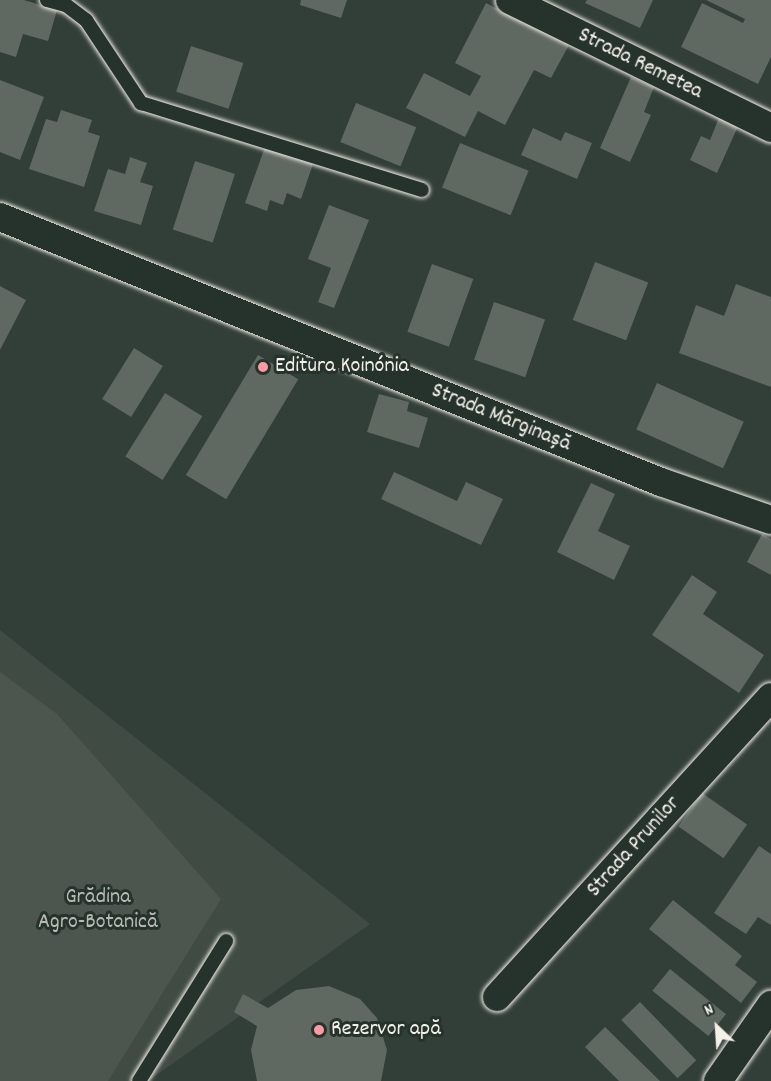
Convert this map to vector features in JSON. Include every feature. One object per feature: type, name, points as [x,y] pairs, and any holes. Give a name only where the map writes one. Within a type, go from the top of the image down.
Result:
[{"type":"street","name":"Strada Remetea","points":[[510,0],[771,128]]},
{"type":"street","name":"Strada Mărginașă","points":[[0,217],[661,482],[771,520]]},
{"type":"street","name":"Strada Prunilor","points":[[497,997],[771,697]]},
{"type":"street","points":[[718,1081],[771,1005]]},
{"type":"lane","points":[[47,0],[66,5],[86,20],[141,103],[422,190]]},
{"type":"lane","points":[[139,1081],[226,941]]},
{"type":"shaded area","points":[[0,630],[370,924],[148,1081],[0,1081]]},
{"type":"green space","name":"Grădina Agro-Botanică","points":[[0,672],[57,714],[221,899],[108,1081],[0,1081]]},
{"type":"building","points":[[0,0],[24,0],[57,10],[48,41],[23,34],[16,57],[0,52]]},
{"type":"building","points":[[301,0],[347,0],[341,18],[300,5]]},
{"type":"building","points":[[587,0],[653,0],[640,28],[585,3]]},
{"type":"building","points":[[706,0],[771,0],[771,57],[758,84],[681,47],[702,3],[743,23],[745,19]]},
{"type":"building","points":[[486,3],[569,45],[551,78],[534,70],[505,125],[478,111],[465,137],[406,108],[424,73],[470,96],[481,76],[455,63]]},
{"type":"building","points":[[191,46],[243,63],[228,109],[176,92]]},
{"type":"building","points":[[631,77],[654,87],[644,112],[651,115],[630,162],[600,148]]},
{"type":"building","points":[[0,80],[44,97],[20,160],[0,152]]},
{"type":"building","points":[[356,103],[416,127],[401,166],[340,142]]},
{"type":"building","points":[[61,110],[92,120],[88,132],[100,136],[84,187],[29,169],[46,119],[57,122]]},
{"type":"building","points":[[720,115],[739,124],[717,173],[690,160],[701,136],[710,140]]},
{"type":"building","points":[[533,128],[561,141],[565,132],[592,143],[577,179],[521,155]]},
{"type":"building","points":[[460,143],[529,171],[511,215],[442,188]]},
{"type":"building","points":[[266,144],[314,161],[301,199],[287,193],[283,205],[270,200],[267,211],[245,203]]},
{"type":"building","points":[[130,157],[147,163],[140,182],[153,186],[141,225],[94,211],[108,169],[125,174]]},
{"type":"building","points":[[195,161],[235,174],[213,242],[173,229]]},
{"type":"building","points":[[329,205],[369,220],[334,308],[318,302],[331,268],[308,259]]},
{"type":"building","points":[[595,262],[648,282],[626,340],[573,320]]},
{"type":"building","points":[[432,264],[473,279],[449,347],[407,332]]},
{"type":"building","points":[[736,284],[771,297],[771,387],[679,353],[696,305],[724,316]]},
{"type":"building","points":[[0,286],[26,300],[0,350]]},
{"type":"building","points":[[494,302],[545,320],[525,377],[474,360]]},
{"type":"building","points":[[134,348],[163,366],[131,417],[102,399]]},
{"type":"building","points":[[258,355],[298,379],[226,499],[186,475]]},
{"type":"building","points":[[657,383],[744,422],[723,468],[636,430]]},
{"type":"building","points":[[165,393],[202,416],[163,480],[125,457]]},
{"type":"building","points":[[379,394],[409,402],[407,411],[428,418],[419,448],[367,432]]},
{"type":"building","points":[[394,472],[457,501],[466,482],[503,499],[481,545],[381,499]]},
{"type":"building","points":[[591,483],[615,494],[598,531],[630,546],[614,580],[557,552]]},
{"type":"building","points":[[762,534],[771,539],[771,575],[747,562]]},
{"type":"building","points":[[692,575],[717,592],[703,614],[764,655],[739,693],[652,635]]},
{"type":"building","points":[[702,793],[747,825],[724,858],[678,827]]},
{"type":"building","points":[[759,846],[771,854],[771,925],[758,917],[746,934],[714,913]]},
{"type":"building","points":[[673,900],[742,956],[735,965],[757,982],[741,1003],[649,929]]},
{"type":"building","points":[[670,969],[726,1014],[708,1036],[652,991]]},
{"type":"building","name":"Rezervor apă","points":[[329,986],[360,999],[377,1018],[387,1050],[381,1081],[257,1081],[251,1050],[257,1026],[234,1012],[243,994],[268,1008],[296,990]]},
{"type":"building","points":[[640,1002],[696,1060],[678,1078],[621,1020]]},
{"type":"building","points":[[605,1027],[660,1081],[619,1081],[585,1047]]},
{"type":"place","name":"Editura Koinónia","points":[[263,367]]},
{"type":"place","name":"Rezervor apă","points":[[319,1030]]}]
